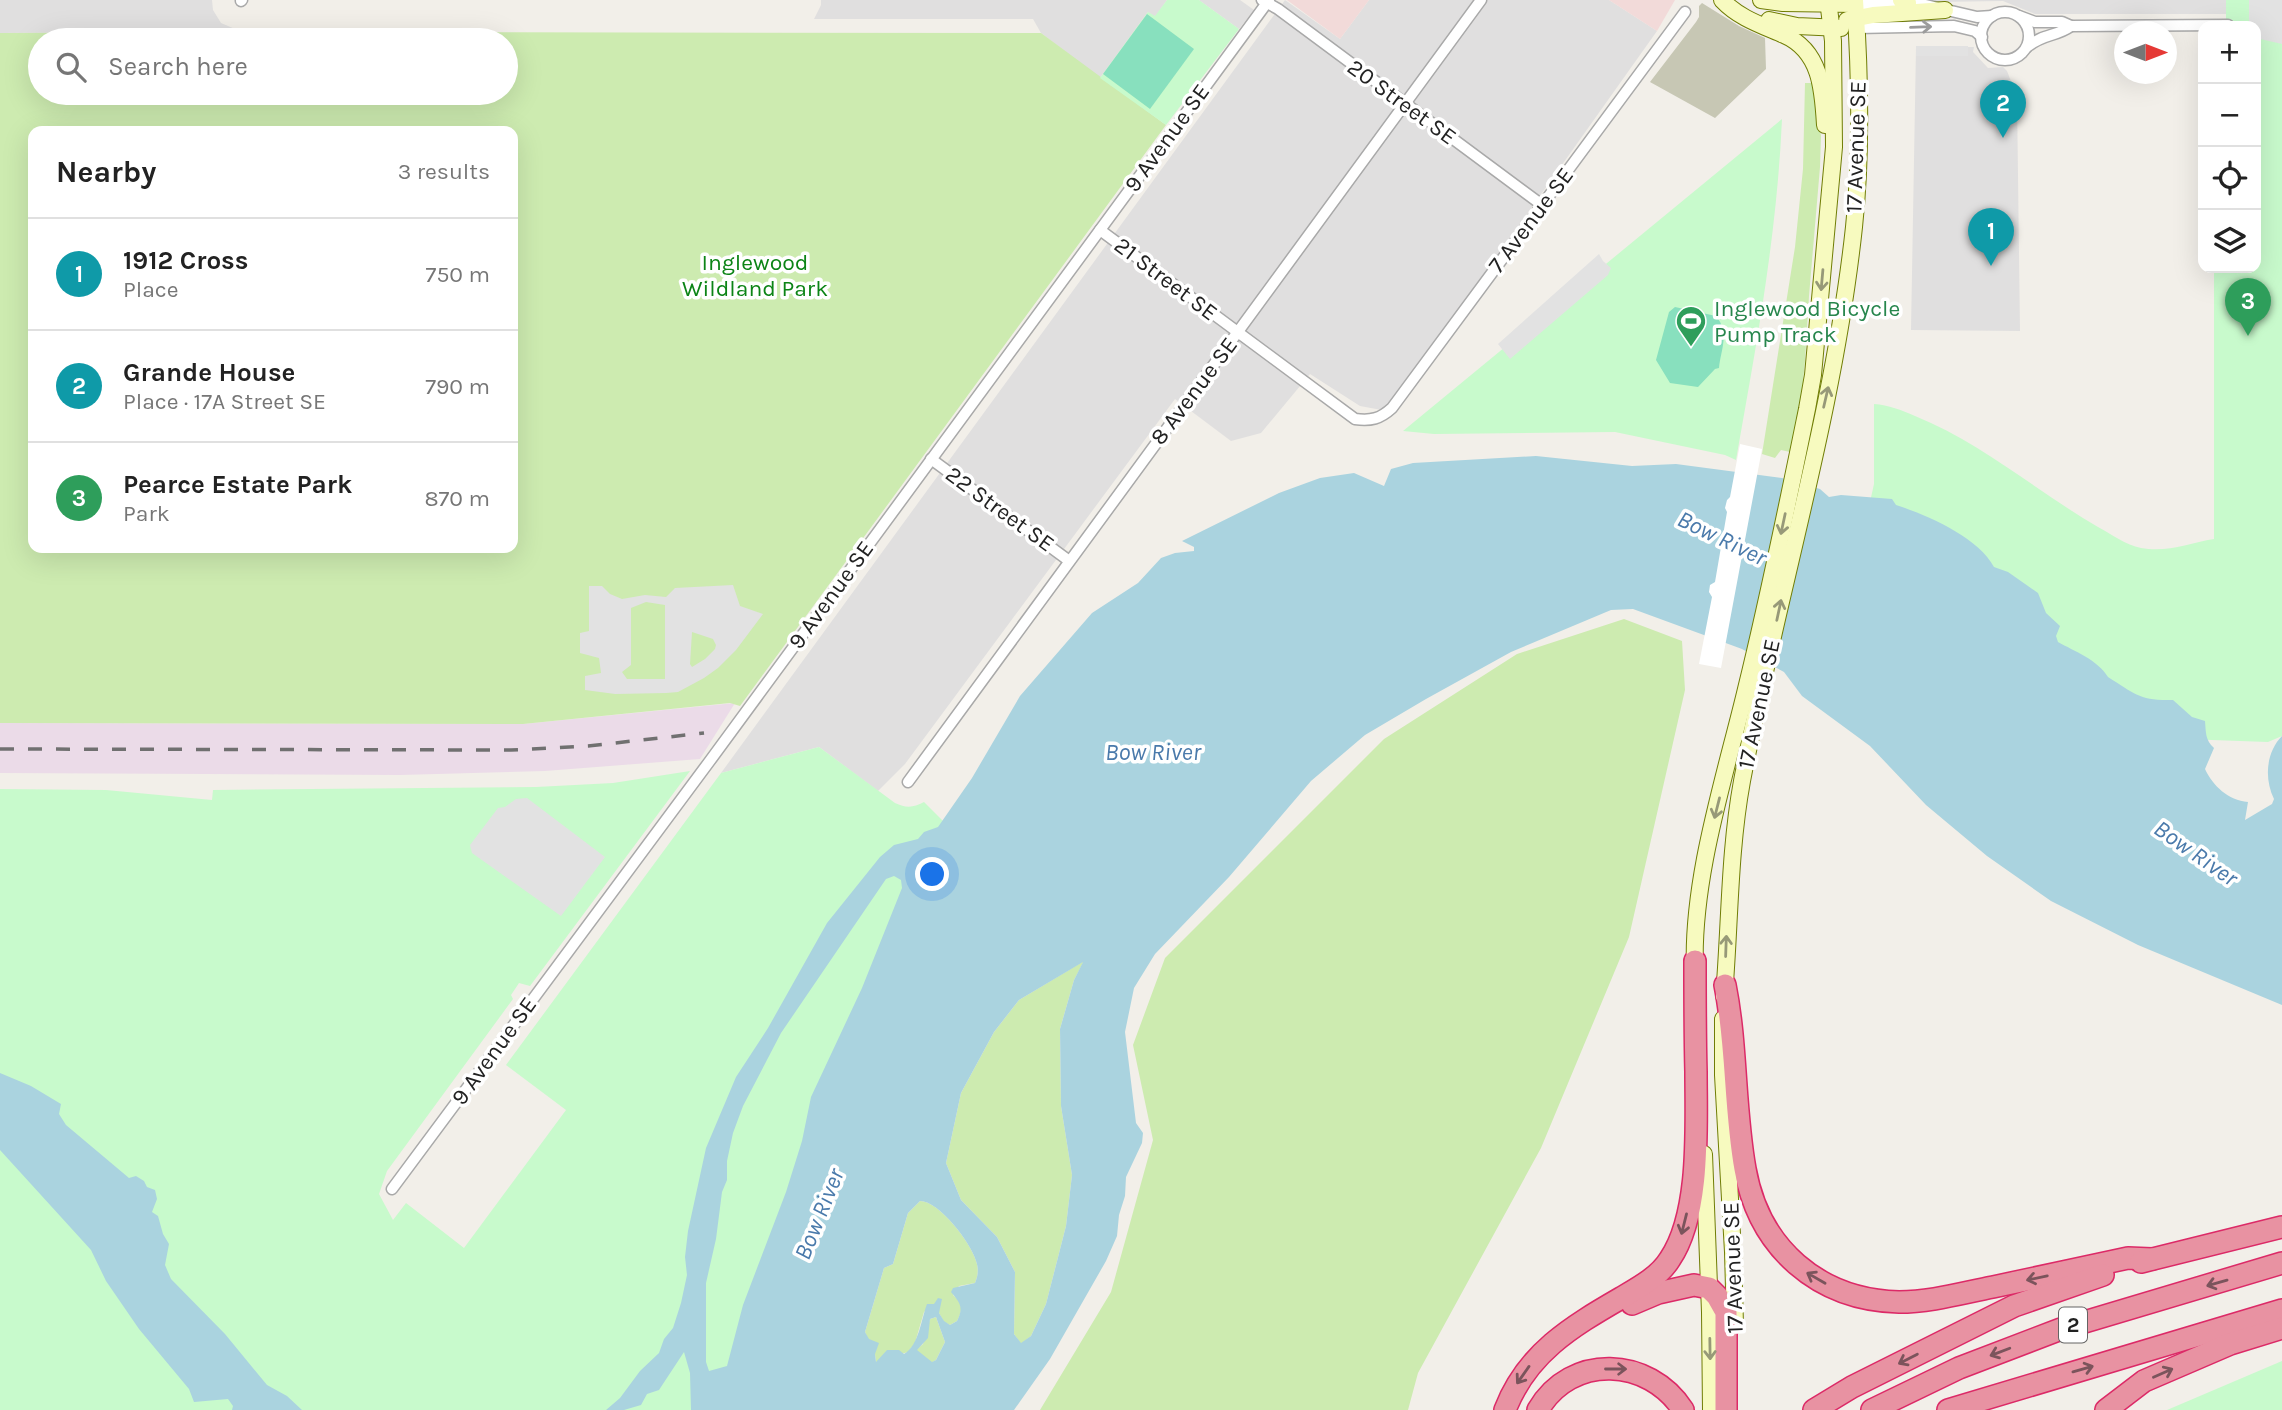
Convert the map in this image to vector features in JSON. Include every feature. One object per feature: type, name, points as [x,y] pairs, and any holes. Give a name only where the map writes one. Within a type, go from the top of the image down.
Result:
[{"type":"highway","points":[[1505,1410],[1523,1373],[1547,1348],[1575,1325],[1647,1282],[1661,1270],[1670,1260],[1683,1231],[1694,1170],[1696,1141],[1695,961]]},
{"type":"highway","points":[[1725,985],[1731,1013],[1738,1119],[1745,1171],[1756,1207],[1766,1231],[1784,1253],[1819,1282],[1857,1296],[1898,1302],[1933,1300],[2128,1258],[2152,1259]]},
{"type":"highway","points":[[1814,1410],[1852,1387],[2014,1306],[2152,1259],[2282,1227]]},
{"type":"highway","name":"2","points":[[1872,1410],[1959,1368],[2061,1329],[2282,1263]]},
{"type":"highway","points":[[1547,1348],[1658,1293],[1694,1285],[1709,1288],[1722,1302],[1726,1311],[1726,1410]]},
{"type":"highway","name":"2","points":[[1948,1410],[2282,1310]]},
{"type":"highway","points":[[2106,1410],[2144,1381],[2230,1344],[2282,1328]]},
{"type":"highway","points":[[1538,1410],[1551,1393],[1577,1375],[1613,1368],[1628,1369],[1658,1382],[1684,1410]]},
{"type":"main road","points":[[1723,0],[1754,15],[1797,26],[1833,27],[1847,8]]},
{"type":"main road","points":[[1723,0],[1740,15],[1798,43],[1811,56],[1817,71],[1824,107],[1828,212]]},
{"type":"main road","points":[[1761,0],[1847,8],[1945,10]]},
{"type":"main road","name":"17 Avenue SE","points":[[1804,461],[1835,121],[1833,27],[1847,8]]},
{"type":"main road","name":"17 Avenue SE","points":[[1735,1410],[1733,1252],[1722,1046],[1730,883],[1736,817],[1758,674],[1804,461],[1833,368],[1854,228],[1859,147],[1847,8]]},
{"type":"main road","name":"17 Avenue SE","points":[[1711,1410],[1709,1288],[1695,961],[1700,894],[1710,838],[1758,674]]},
{"type":"street","name":"8 Avenue SE","points":[[908,782],[1068,559],[1481,0]]},
{"type":"street","name":"20 Street SE","points":[[1266,1],[1542,205]]},
{"type":"street","name":"9 Avenue SE","points":[[392,1189],[709,762],[1266,1]]},
{"type":"street","points":[[1847,8],[1906,1],[1977,16],[1992,16],[2003,12],[2035,22],[2062,22],[2071,26],[2198,25]]},
{"type":"street","points":[[1847,8],[1954,26],[1975,31],[1982,37]]},
{"type":"street","name":"7 Avenue SE","points":[[1370,421],[1384,416],[1392,408],[1685,12]]},
{"type":"street","points":[[1992,16],[1983,27],[1982,37],[1985,49],[2000,60],[2014,59],[2038,38],[2063,32],[2071,26]]},
{"type":"street","points":[[2019,16],[2029,30],[2027,47]]},
{"type":"street","name":"21 Street SE","points":[[1100,230],[1355,419],[1370,421]]},
{"type":"street","name":"22 Street SE","points":[[931,459],[1068,559]]},
{"type":"shaded area","points":[[0,0],[212,0],[213,10],[221,23],[233,28],[28,28],[28,33],[0,33]]},
{"type":"shaded area","points":[[821,0],[1167,0],[1155,17],[1148,12],[1100,78],[1041,33],[1033,19],[814,19]]},
{"type":"shaded area","points":[[1199,0],[1240,0],[1254,10],[1239,29]]},
{"type":"shaded area","points":[[1285,0],[1340,39],[1369,0],[1609,0],[1657,31],[1387,411],[1360,406],[1310,374],[1261,433],[1231,441],[1175,399],[905,764],[878,791],[819,747],[721,773]]},
{"type":"shaded area","points":[[1287,0],[1369,0],[1340,39]]},
{"type":"shaded area","points":[[1609,0],[1675,0],[1657,31]]},
{"type":"shaded area","points":[[1935,0],[2226,0],[2226,14],[2035,14],[2003,1],[1934,2]]},
{"type":"shaded area","points":[[2249,0],[2282,0],[2282,44],[2261,39],[2261,21],[2249,21]]},
{"type":"shaded area","points":[[1702,3],[1739,26],[1765,38],[1766,69],[1715,118],[1650,82],[1696,22]]},
{"type":"shaded area","points":[[1916,46],[1968,46],[1968,56],[1916,56]]},
{"type":"shaded area","points":[[1916,47],[1974,47],[1973,52],[1988,68],[2003,67],[2007,71],[2017,97],[2020,331],[1911,330]]},
{"type":"shaded area","points":[[1599,254],[1611,268],[1608,275],[1510,359],[1498,344]]},
{"type":"shaded area","points":[[733,585],[740,606],[763,614],[736,650],[718,668],[678,692],[615,694],[585,690],[585,676],[601,673],[599,658],[580,653],[580,633],[589,631],[589,586],[602,586],[610,594],[622,599],[645,595],[666,597],[675,588]],"holes":[[[646,602],[665,605],[665,679],[627,679],[622,672],[631,665],[631,608]],[[692,632],[713,639],[716,645],[705,659],[692,667]]]},
{"type":"shaded area","points":[[735,703],[700,759],[545,771],[400,775],[0,773],[0,723],[523,724]]},
{"type":"shaded area","points":[[527,798],[605,857],[561,916],[472,853],[470,845],[498,808],[505,807],[516,799]]},
{"type":"green space","points":[[1167,0],[1199,0],[1239,29],[1166,125],[1100,78],[1148,12],[1155,16]]},
{"type":"green space","points":[[2226,0],[2282,0],[2282,736],[2268,742],[2156,738],[1866,520],[1874,484],[1874,404],[1905,412],[1940,427],[2075,513],[2130,544],[2141,548],[2160,549],[2214,539],[2214,273],[2261,273],[2261,21],[2226,21]]},
{"type":"green space","points":[[1147,14],[1194,49],[1150,109],[1103,74]]},
{"type":"green space","name":"Inglewood Wildland Park","points":[[518,32],[1041,33],[1166,125],[740,706],[730,703],[523,724],[0,723],[0,33],[28,33],[28,105],[518,105]]},
{"type":"green space","points":[[1805,83],[1814,83],[1821,136],[1805,361],[1790,452],[1781,450],[1775,458],[1762,454],[1795,247],[1803,169]]},
{"type":"green space","points":[[1782,119],[1771,248],[1736,460],[1725,455],[1615,432],[1434,434],[1403,431]]},
{"type":"green space","name":"Inglewood Bicycle Pump Track","points":[[1675,307],[1716,316],[1723,329],[1724,341],[1719,368],[1698,387],[1670,383],[1656,360],[1669,312]]},
{"type":"green space","points":[[1624,619],[1682,641],[1685,690],[1629,937],[1541,1148],[1418,1373],[1408,1410],[1040,1410],[1111,1292],[1153,1140],[1133,1045],[1165,958],[1384,739],[1517,654]]},
{"type":"green space","points":[[819,747],[895,803],[909,807],[924,802],[947,825],[740,1410],[0,1410],[0,789],[106,790],[212,800],[213,790],[536,787],[613,783],[690,771],[530,986],[519,983],[511,995],[513,999],[387,1171],[379,1194],[393,1220],[406,1203],[464,1248],[566,1110],[506,1065],[721,773]]},
{"type":"green space","points":[[1084,961],[1074,980],[1060,1029],[1061,1106],[1072,1175],[1066,1226],[1046,1304],[1031,1336],[1021,1344],[1014,1334],[1015,1272],[997,1237],[961,1200],[946,1163],[961,1093],[994,1032],[1019,1000]]},
{"type":"green space","points":[[920,1201],[928,1203],[945,1215],[961,1234],[976,1261],[977,1278],[975,1283],[959,1286],[953,1295],[961,1307],[957,1321],[950,1325],[944,1322],[934,1304],[924,1312],[915,1343],[908,1352],[876,1362],[865,1332],[884,1268],[893,1264],[908,1213]]},
{"type":"green space","points":[[936,1317],[945,1342],[936,1360],[931,1363],[916,1350],[923,1344],[930,1319]]},
{"type":"green space","points":[[2282,1361],[2282,1410],[2167,1410]]},
{"type":"water","name":"Bow River","points":[[1536,456],[1632,466],[1676,464],[1782,478],[1820,489],[1829,497],[1841,495],[1892,499],[1896,505],[1951,528],[1976,546],[1994,567],[2008,572],[2038,593],[2046,613],[2060,626],[2056,636],[2058,642],[2092,661],[2108,677],[2132,692],[2145,698],[2173,700],[2192,717],[2205,721],[2207,739],[2214,748],[2205,769],[2222,791],[2248,802],[2245,820],[2272,804],[2274,799],[2268,766],[2273,750],[2282,736],[2282,1005],[2138,945],[2051,901],[1987,856],[1926,805],[1870,746],[1802,696],[1784,672],[1742,649],[1633,609],[1611,610],[1511,652],[1365,735],[1311,781],[1229,877],[1155,954],[1134,988],[1125,1032],[1136,1123],[1143,1133],[1142,1143],[1126,1177],[1117,1236],[1106,1261],[1050,1359],[1014,1410],[691,1410],[690,1373],[684,1352],[659,1390],[647,1394],[641,1405],[624,1410],[606,1410],[659,1353],[664,1339],[673,1328],[687,1275],[685,1257],[688,1231],[706,1148],[736,1077],[768,1028],[827,923],[880,857],[894,845],[918,839],[924,832],[938,827],[972,778],[1020,696],[1092,613],[1138,583],[1161,558],[1194,551],[1194,547],[1182,541],[1279,493],[1320,478],[1354,473],[1384,486],[1391,469],[1413,463]],"holes":[[[894,876],[901,880],[902,888],[862,988],[811,1097],[802,1141],[786,1192],[743,1305],[727,1366],[709,1371],[706,1362],[706,1283],[716,1239],[722,1192],[727,1180],[727,1161],[733,1133],[743,1106],[781,1033],[886,879]],[[1083,962],[1074,980],[1060,1029],[1061,1106],[1072,1175],[1066,1226],[1046,1304],[1031,1336],[1021,1343],[1014,1334],[1015,1272],[997,1237],[961,1200],[946,1163],[961,1093],[994,1032],[1019,1000]],[[920,1201],[928,1203],[945,1215],[973,1253],[977,1275],[975,1283],[953,1288],[951,1292],[960,1305],[957,1321],[950,1325],[944,1321],[939,1313],[942,1299],[938,1298],[934,1304],[927,1304],[916,1338],[909,1350],[904,1354],[899,1350],[887,1350],[876,1362],[875,1354],[879,1343],[869,1339],[865,1332],[884,1268],[893,1264],[908,1213]],[[936,1317],[945,1342],[936,1360],[932,1362],[917,1350],[928,1338],[930,1319]]]},
{"type":"water","points":[[0,1073],[31,1086],[61,1104],[59,1114],[66,1125],[129,1178],[136,1176],[144,1181],[147,1187],[155,1190],[157,1199],[152,1212],[158,1216],[169,1244],[165,1265],[171,1279],[225,1334],[267,1385],[287,1396],[302,1410],[232,1410],[233,1406],[228,1399],[194,1402],[189,1389],[139,1329],[106,1281],[91,1250],[0,1150]]},
{"type":"pier","points":[[1740,444],[1762,449],[1721,668],[1699,664],[1712,597],[1709,592],[1710,585],[1715,582],[1727,512],[1725,508],[1730,497]]},
{"type":"railway","points":[[0,749],[511,750],[588,746],[704,733]]},
{"type":"place","name":"Grande House","points":[[2003,138]]},
{"type":"place","name":"1912 Cross","points":[[1991,266]]},
{"type":"place","name":"Pearce Estate Park","points":[[2248,336]]},
{"type":"place","name":"Inglewood Bicycle Pump Track","points":[[1691,348]]}]
